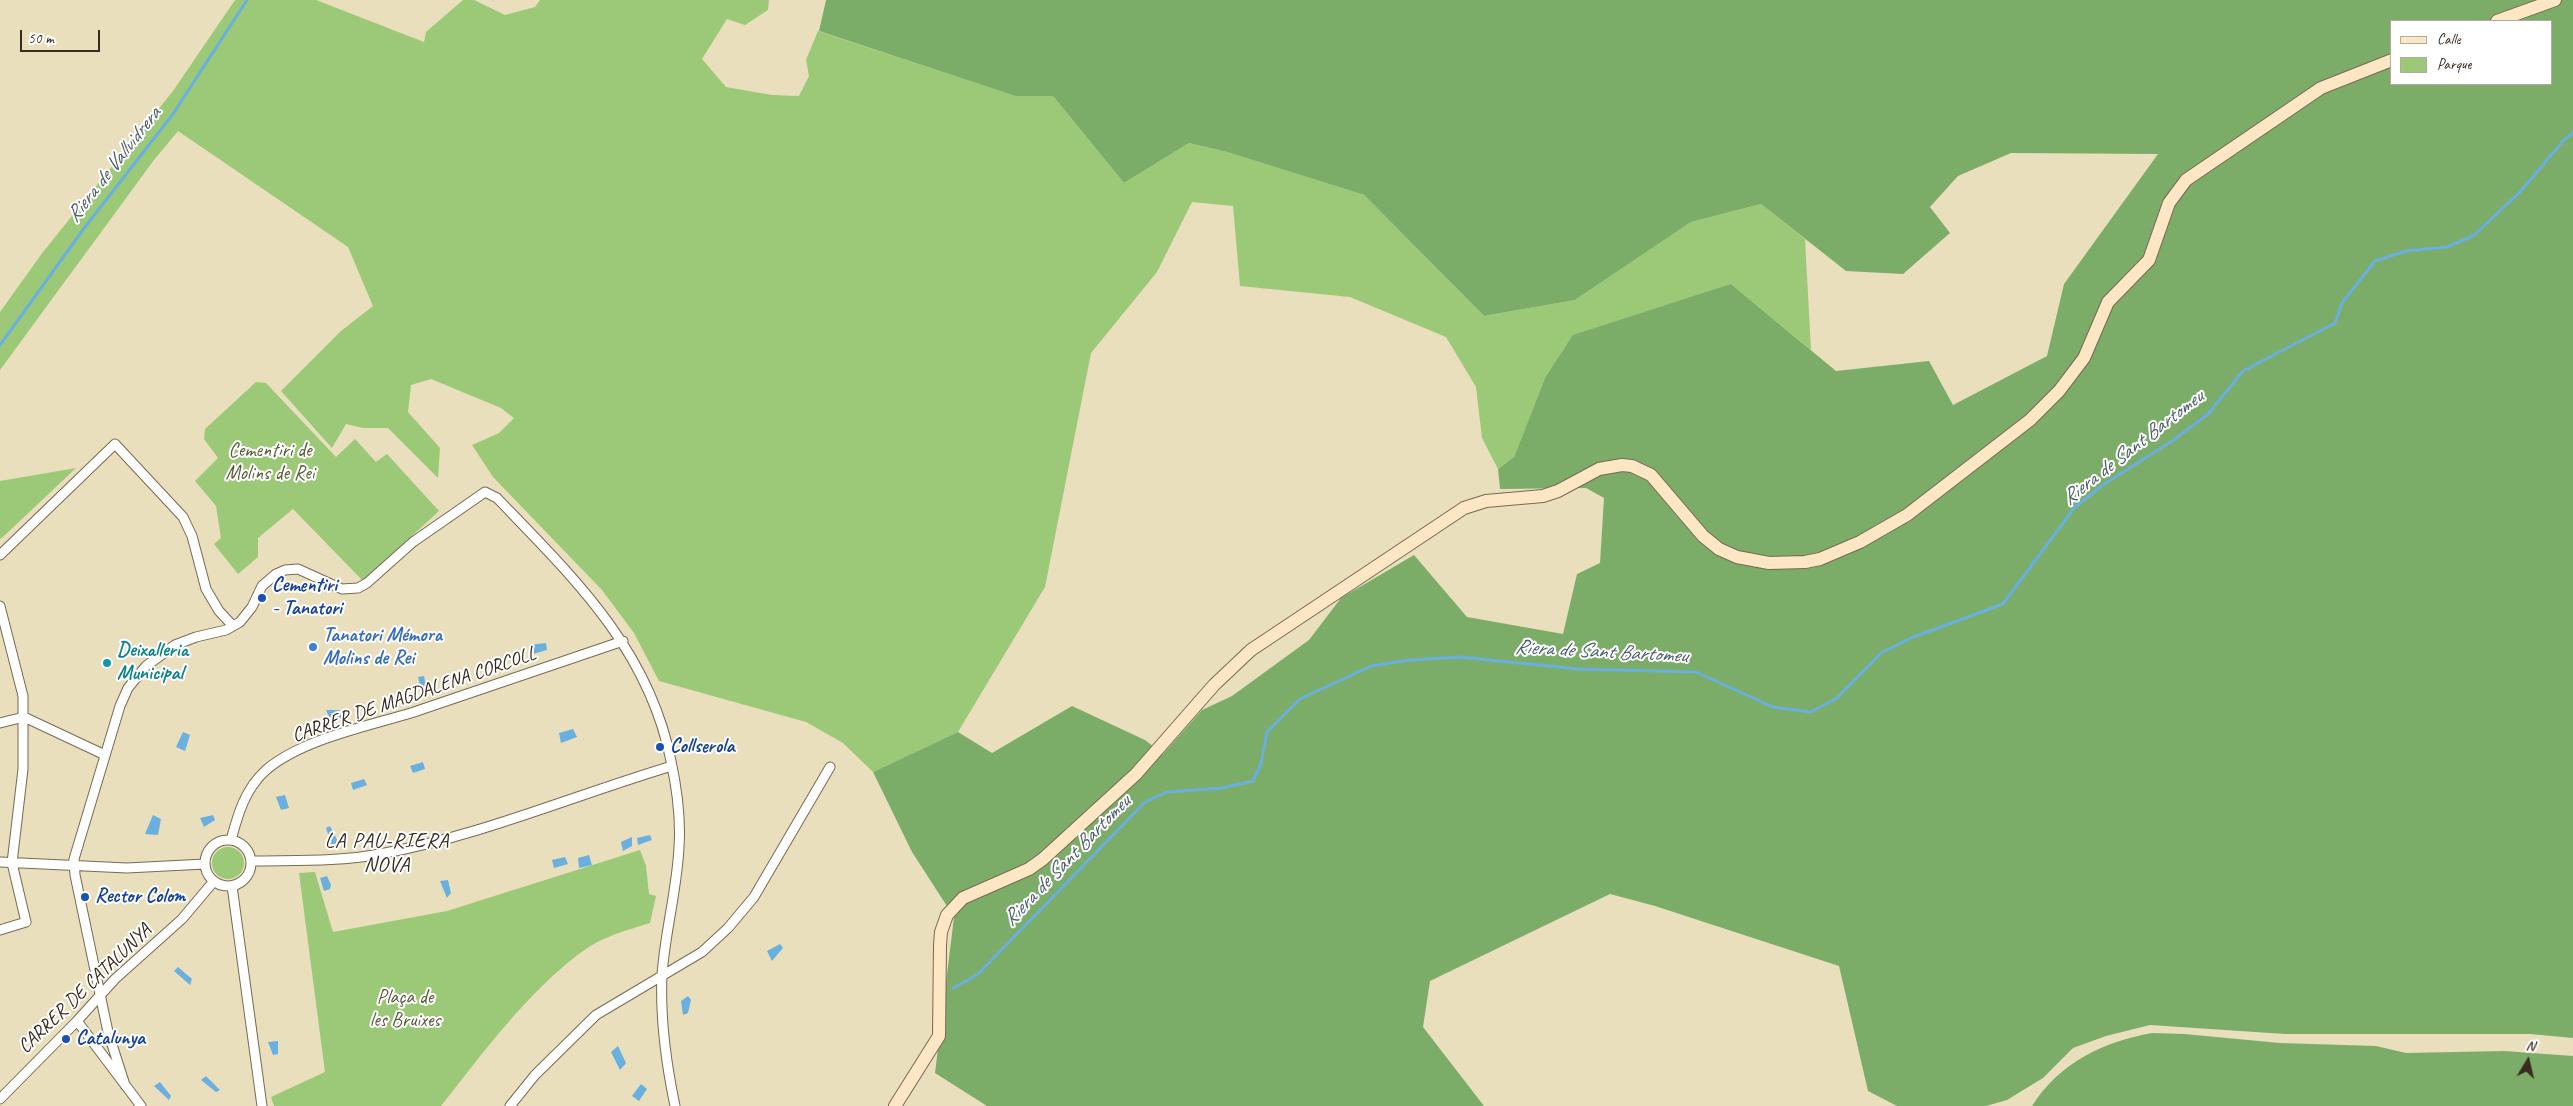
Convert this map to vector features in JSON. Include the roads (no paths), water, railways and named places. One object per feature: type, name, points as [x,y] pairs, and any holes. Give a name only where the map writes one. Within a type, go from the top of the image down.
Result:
[{"type":"main road","points":[[2500,20],[2555,0]]},
{"type":"main road","points":[[895,1106],[939,1036],[941,1027],[941,932],[947,916],[956,904],[972,894],[1029,869],[1043,859],[1136,774],[1214,685],[1251,650],[1384,559],[1464,508],[1486,500],[1543,496],[1558,491],[1599,469],[1612,465],[1632,466],[1651,475],[1703,536],[1719,549],[1737,557],[1769,563],[1805,562],[1820,559],[1860,542],[1907,515],[2030,420],[2059,391],[2084,358],[2094,329],[2108,302],[2149,260],[2169,203],[2186,180],[2321,88],[2390,61]]},
{"type":"street","points":[[0,555],[115,444],[183,517],[192,536],[206,589],[219,611],[234,626]]},
{"type":"street","points":[[125,1085],[108,1032],[74,867],[74,859],[105,755],[128,688],[146,666],[175,645],[234,626],[246,616],[262,586],[276,574],[298,569],[335,587],[350,590],[358,588],[367,583],[413,542],[484,492],[497,498],[579,585],[623,641],[640,671],[657,710],[672,766],[678,807],[679,847],[662,973],[665,1046],[675,1106]]},
{"type":"street","points":[[0,606],[23,696],[22,769],[12,863],[26,922],[0,930]]},
{"type":"street","name":"CARRER DE MAGDALENA CORCOLL","points":[[231,840],[240,809],[248,792],[266,770],[296,752],[369,724],[506,682],[623,641]]},
{"type":"street","points":[[0,723],[24,717],[105,755]]},
{"type":"street","points":[[251,861],[323,860],[380,854],[455,836],[672,766]]},
{"type":"street","points":[[510,1106],[535,1075],[596,1015],[662,973],[702,952],[728,928],[754,897],[830,767]]},
{"type":"street","points":[[231,840],[245,847],[251,861],[251,868],[244,880],[232,886],[214,882],[209,876],[205,864],[206,857],[213,845],[231,840]]},
{"type":"street","points":[[0,862],[74,867],[151,867],[205,864]]},
{"type":"street","name":"CARRER DE CATALUNYA","points":[[0,1098],[77,1021],[115,979],[182,919],[214,882]]},
{"type":"street","points":[[232,886],[262,1106]]},
{"type":"street","points":[[77,1021],[141,1106]]},
{"type":"water","points":[[546,643],[547,650],[533,654],[529,645]]},
{"type":"water","points":[[424,676],[427,691],[422,694],[418,677]]},
{"type":"water","points":[[326,710],[339,710],[343,717],[331,721]]},
{"type":"water","points":[[573,729],[577,737],[561,743],[559,733]]},
{"type":"water","points":[[183,732],[190,735],[185,751],[176,747]]},
{"type":"water","points":[[423,762],[425,769],[413,773],[410,766]]},
{"type":"water","points":[[364,779],[367,785],[353,790],[351,783]]},
{"type":"water","points":[[285,795],[289,808],[281,810],[276,797]]},
{"type":"water","points":[[153,815],[161,819],[158,835],[145,834]]},
{"type":"water","points":[[213,815],[215,820],[204,827],[200,818]]},
{"type":"water","points":[[330,826],[338,842],[333,849],[326,828]]},
{"type":"water","points":[[650,835],[652,840],[638,845],[637,838]]},
{"type":"water","points":[[632,837],[632,846],[623,851],[621,842]]},
{"type":"water","points":[[589,855],[592,865],[579,868],[578,858]]},
{"type":"water","points":[[565,857],[568,864],[554,868],[552,860]]},
{"type":"water","points":[[327,876],[331,885],[330,889],[324,891],[320,878]]},
{"type":"water","points":[[448,880],[451,893],[447,898],[440,881]]},
{"type":"water","points":[[780,944],[783,948],[772,961],[767,951]]},
{"type":"water","points":[[178,967],[192,979],[190,985],[174,971]]},
{"type":"water","points":[[688,996],[691,1000],[688,1013],[683,1015],[681,1001]]},
{"type":"water","points":[[278,1041],[278,1054],[273,1055],[268,1042]]},
{"type":"water","points":[[618,1046],[626,1063],[620,1070],[611,1052]]},
{"type":"water","points":[[206,1076],[220,1090],[216,1092],[201,1080]]},
{"type":"water","points":[[160,1082],[171,1096],[169,1100],[154,1086]]},
{"type":"water","points":[[641,1084],[647,1089],[639,1101],[632,1096]]},
{"type":"waterway","name":"Riera de Vallvidrera","points":[[0,345],[85,227],[173,114],[247,0]]},
{"type":"waterway","name":"Riera de Sant Bartomeu","points":[[953,988],[977,975],[1145,802],[1167,792],[1222,788],[1253,781],[1261,764],[1267,732],[1300,699],[1371,666],[1410,660],[1459,657],[1579,669],[1696,672],[1773,707],[1811,712],[1837,698],[1881,653],[1911,638],[2003,604],[2075,507],[2103,485],[2175,439],[2208,414],[2243,371],[2335,323],[2342,303],[2375,261],[2406,251],[2447,247],[2473,236],[2520,192],[2573,132]]},
{"type":"place","name":"Cementiri - Tanatori","points":[[262,598]]},
{"type":"place","name":"Tanatori Mémora Molins de Rei","points":[[313,647]]},
{"type":"place","name":"Deixalleria Municipal","points":[[107,663]]},
{"type":"place","name":"Collserola","points":[[660,747]]},
{"type":"place","name":"Rector Colom","points":[[85,897]]},
{"type":"place","name":"Catalunya","points":[[66,1039]]},
{"type":"district","name":"LA PAU-RIERA NOVA","points":[[387,853]]},
{"type":"park label","name":"Cementiri de Molins de Rei","points":[[270,462]]},
{"type":"park label","name":"Plaça de les Bruixes","points":[[405,1010]]}]
